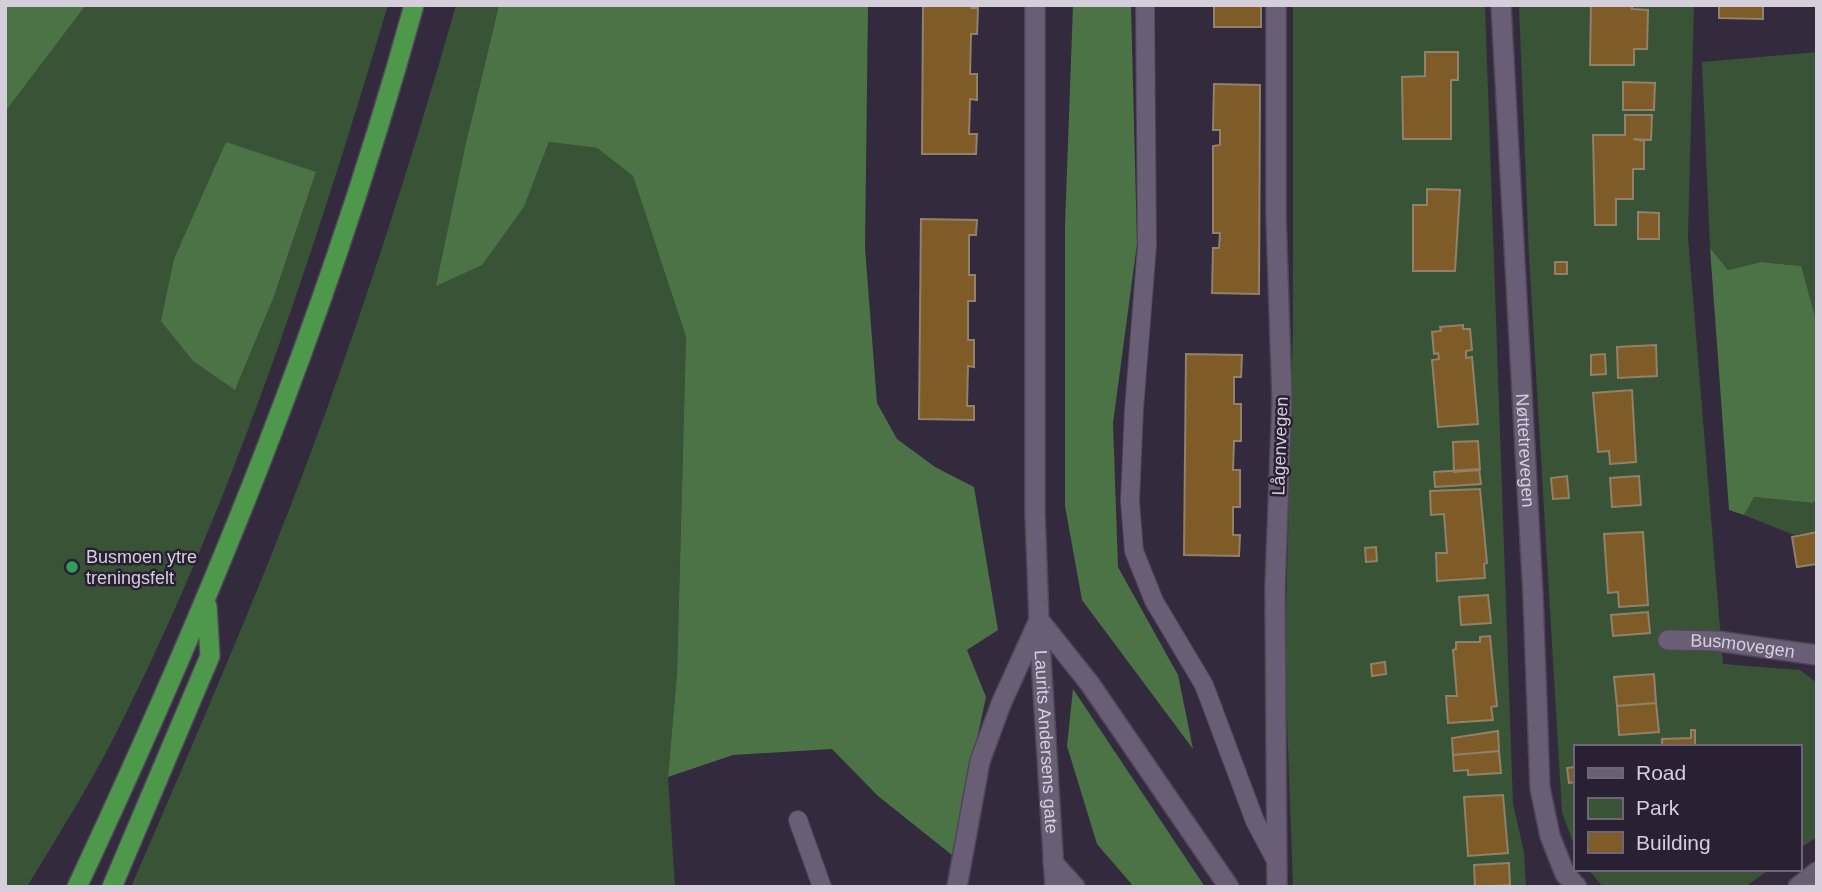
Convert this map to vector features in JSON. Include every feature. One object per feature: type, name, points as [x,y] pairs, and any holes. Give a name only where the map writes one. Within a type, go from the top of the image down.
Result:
[{"type":"highway","points":[[77,887],[207,601],[322,300],[387,99],[414,5]]},
{"type":"highway","points":[[112,887],[211,656],[207,601]]},
{"type":"street","points":[[957,887],[980,761],[1000,704],[1039,620],[1035,514],[1035,5]]},
{"type":"street","name":"Lågenvegen","points":[[1276,5],[1276,216],[1282,400],[1275,589],[1274,857],[1277,887]]},
{"type":"street","name":"Nøttetrevegen","points":[[1500,5],[1533,596],[1540,788],[1550,836],[1565,874],[1577,887]]},
{"type":"street","points":[[1039,620],[1090,684],[1229,887]]},
{"type":"street","name":"Laurits Andersens gate","points":[[1039,620],[1055,887]]},
{"type":"street","name":"Busmovegen","points":[[1668,640],[1717,641],[1817,655]]},
{"type":"street","points":[[1053,863],[1075,887]]},
{"type":"street","points":[[1798,887],[1817,872]]},
{"type":"lane","points":[[1145,5],[1147,246],[1134,409],[1130,501],[1135,551],[1154,601],[1204,685],[1255,821],[1274,857]]},
{"type":"lane","points":[[798,820],[822,887]]},
{"type":"green space","points":[[5,5],[86,5],[5,112]]},
{"type":"green space","points":[[86,5],[388,5],[299,288],[231,474],[194,566],[110,745],[27,887],[5,887],[5,112]],"holes":[[[316,172],[273,299],[235,390]]]},
{"type":"green space","points":[[456,5],[499,5],[465,147],[437,285],[482,264],[524,207],[549,142],[597,148],[633,176],[686,337],[677,673],[668,777],[675,887],[131,887],[238,636],[313,447],[384,242]]},
{"type":"green space","points":[[499,5],[868,5],[865,248],[877,403],[897,439],[935,467],[974,487],[998,630],[967,650],[986,697],[952,855],[878,796],[832,749],[733,755],[668,777],[677,673],[686,337],[633,176],[597,148],[549,142],[524,207],[482,265],[436,286],[465,147]]},
{"type":"green space","points":[[1073,5],[1131,5],[1137,244],[1113,423],[1118,567],[1178,675],[1193,749],[1082,600],[1065,506],[1065,225]]},
{"type":"green space","points":[[1293,5],[1485,5],[1513,804],[1524,852],[1526,887],[1293,887],[1285,662],[1293,329]]},
{"type":"green space","points":[[1519,5],[1694,5],[1688,237],[1723,664],[1800,670],[1817,683],[1817,837],[1801,848],[1801,745],[1574,745],[1574,845],[1562,812],[1529,256]]},
{"type":"green space","points":[[1817,52],[1817,324],[1800,266],[1761,262],[1728,270],[1710,248],[1702,62]]},
{"type":"green space","points":[[226,142],[316,172],[273,299],[235,390],[193,361],[161,321],[174,259]]},
{"type":"green space","points":[[1710,248],[1728,270],[1761,262],[1801,266],[1817,324],[1817,499],[1813,503],[1754,497],[1744,515],[1729,510]]},
{"type":"green space","points":[[1753,497],[1813,503],[1817,499],[1817,531],[1794,535],[1744,515]]},
{"type":"green space","points":[[1073,689],[1205,887],[1134,887],[1097,844],[1067,746]]},
{"type":"green space","points":[[1590,871],[1767,871],[1745,887],[1603,887]]},
{"type":"building","points":[[923,5],[971,5],[971,8],[978,8],[977,34],[971,34],[970,74],[977,74],[977,100],[970,99],[969,134],[977,134],[976,154],[922,154]]},
{"type":"building","points":[[1214,5],[1261,5],[1261,27],[1214,27]]},
{"type":"building","points":[[1591,5],[1632,5],[1632,9],[1648,10],[1647,49],[1634,49],[1634,65],[1590,65]]},
{"type":"building","points":[[1719,5],[1763,5],[1763,19],[1719,18]]},
{"type":"building","points":[[1425,52],[1458,52],[1458,80],[1451,80],[1451,139],[1403,139],[1402,77],[1425,76]]},
{"type":"building","points":[[1623,82],[1655,83],[1654,110],[1623,110]]},
{"type":"building","points":[[1214,84],[1260,85],[1259,294],[1212,293],[1213,248],[1219,248],[1220,233],[1213,233],[1213,146],[1220,145],[1220,130],[1213,130]]},
{"type":"building","points":[[1625,115],[1652,115],[1651,140],[1633,139],[1644,141],[1644,169],[1633,169],[1633,199],[1616,199],[1616,225],[1595,225],[1593,135],[1625,135]]},
{"type":"building","points":[[1427,189],[1460,190],[1455,271],[1413,271],[1413,205],[1427,205]]},
{"type":"building","points":[[1638,212],[1659,213],[1659,239],[1638,239]]},
{"type":"building","points":[[921,219],[977,220],[976,235],[969,235],[969,275],[975,275],[975,301],[968,301],[968,340],[974,340],[974,367],[968,366],[967,406],[974,406],[974,420],[919,419]]},
{"type":"building","points":[[1555,262],[1567,262],[1567,274],[1555,274]]},
{"type":"building","points":[[1463,325],[1463,329],[1470,329],[1472,350],[1466,351],[1466,358],[1472,357],[1478,424],[1438,427],[1432,360],[1439,359],[1438,353],[1434,354],[1432,332],[1441,331],[1440,327]]},
{"type":"building","points":[[1656,345],[1657,376],[1618,378],[1617,347]]},
{"type":"building","points":[[1186,354],[1242,355],[1241,377],[1234,377],[1234,404],[1241,404],[1241,441],[1234,441],[1233,470],[1240,470],[1240,507],[1233,507],[1233,535],[1240,535],[1239,556],[1184,555]]},
{"type":"building","points":[[1605,354],[1606,374],[1591,375],[1591,355]]},
{"type":"building","points":[[1632,390],[1636,462],[1610,464],[1609,451],[1598,452],[1593,393]]},
{"type":"building","points":[[1478,441],[1480,470],[1454,472],[1453,442]]},
{"type":"building","points":[[1479,469],[1481,484],[1435,487],[1434,472]]},
{"type":"building","points":[[1567,476],[1569,498],[1553,499],[1551,478]]},
{"type":"building","points":[[1639,476],[1641,505],[1612,507],[1610,478]]},
{"type":"building","points":[[1480,489],[1487,563],[1484,564],[1485,578],[1437,581],[1436,553],[1447,553],[1444,514],[1431,515],[1430,491]]},
{"type":"building","points":[[1643,532],[1648,605],[1619,607],[1618,592],[1608,593],[1604,534]]},
{"type":"building","points":[[1817,532],[1817,564],[1797,567],[1792,537]]},
{"type":"building","points":[[1376,547],[1377,561],[1366,562],[1365,548]]},
{"type":"building","points":[[1488,595],[1491,623],[1461,625],[1459,597]]},
{"type":"building","points":[[1648,612],[1650,633],[1613,636],[1611,615]]},
{"type":"building","points":[[1490,636],[1497,706],[1491,707],[1493,720],[1448,723],[1446,696],[1457,696],[1453,650],[1456,649],[1456,642],[1480,642],[1480,637]]},
{"type":"building","points":[[1385,662],[1386,674],[1372,676],[1371,664]]},
{"type":"building","points":[[1654,674],[1656,703],[1617,706],[1614,677]]},
{"type":"building","points":[[1656,703],[1659,732],[1619,735],[1617,706]]},
{"type":"building","points":[[1691,730],[1695,730],[1695,745],[1662,745],[1662,739],[1691,738]]},
{"type":"building","points":[[1498,731],[1499,751],[1453,755],[1452,738]]},
{"type":"building","points":[[1499,751],[1501,773],[1468,775],[1468,770],[1454,771],[1453,755]]},
{"type":"building","points":[[1574,767],[1574,782],[1569,783],[1567,768]]},
{"type":"building","points":[[1503,795],[1508,853],[1468,856],[1464,797]]},
{"type":"building","points":[[1509,863],[1510,885],[1475,887],[1474,865]]},
{"type":"place","name":"Busmoen ytre treningsfelt","points":[[72,567]]}]
